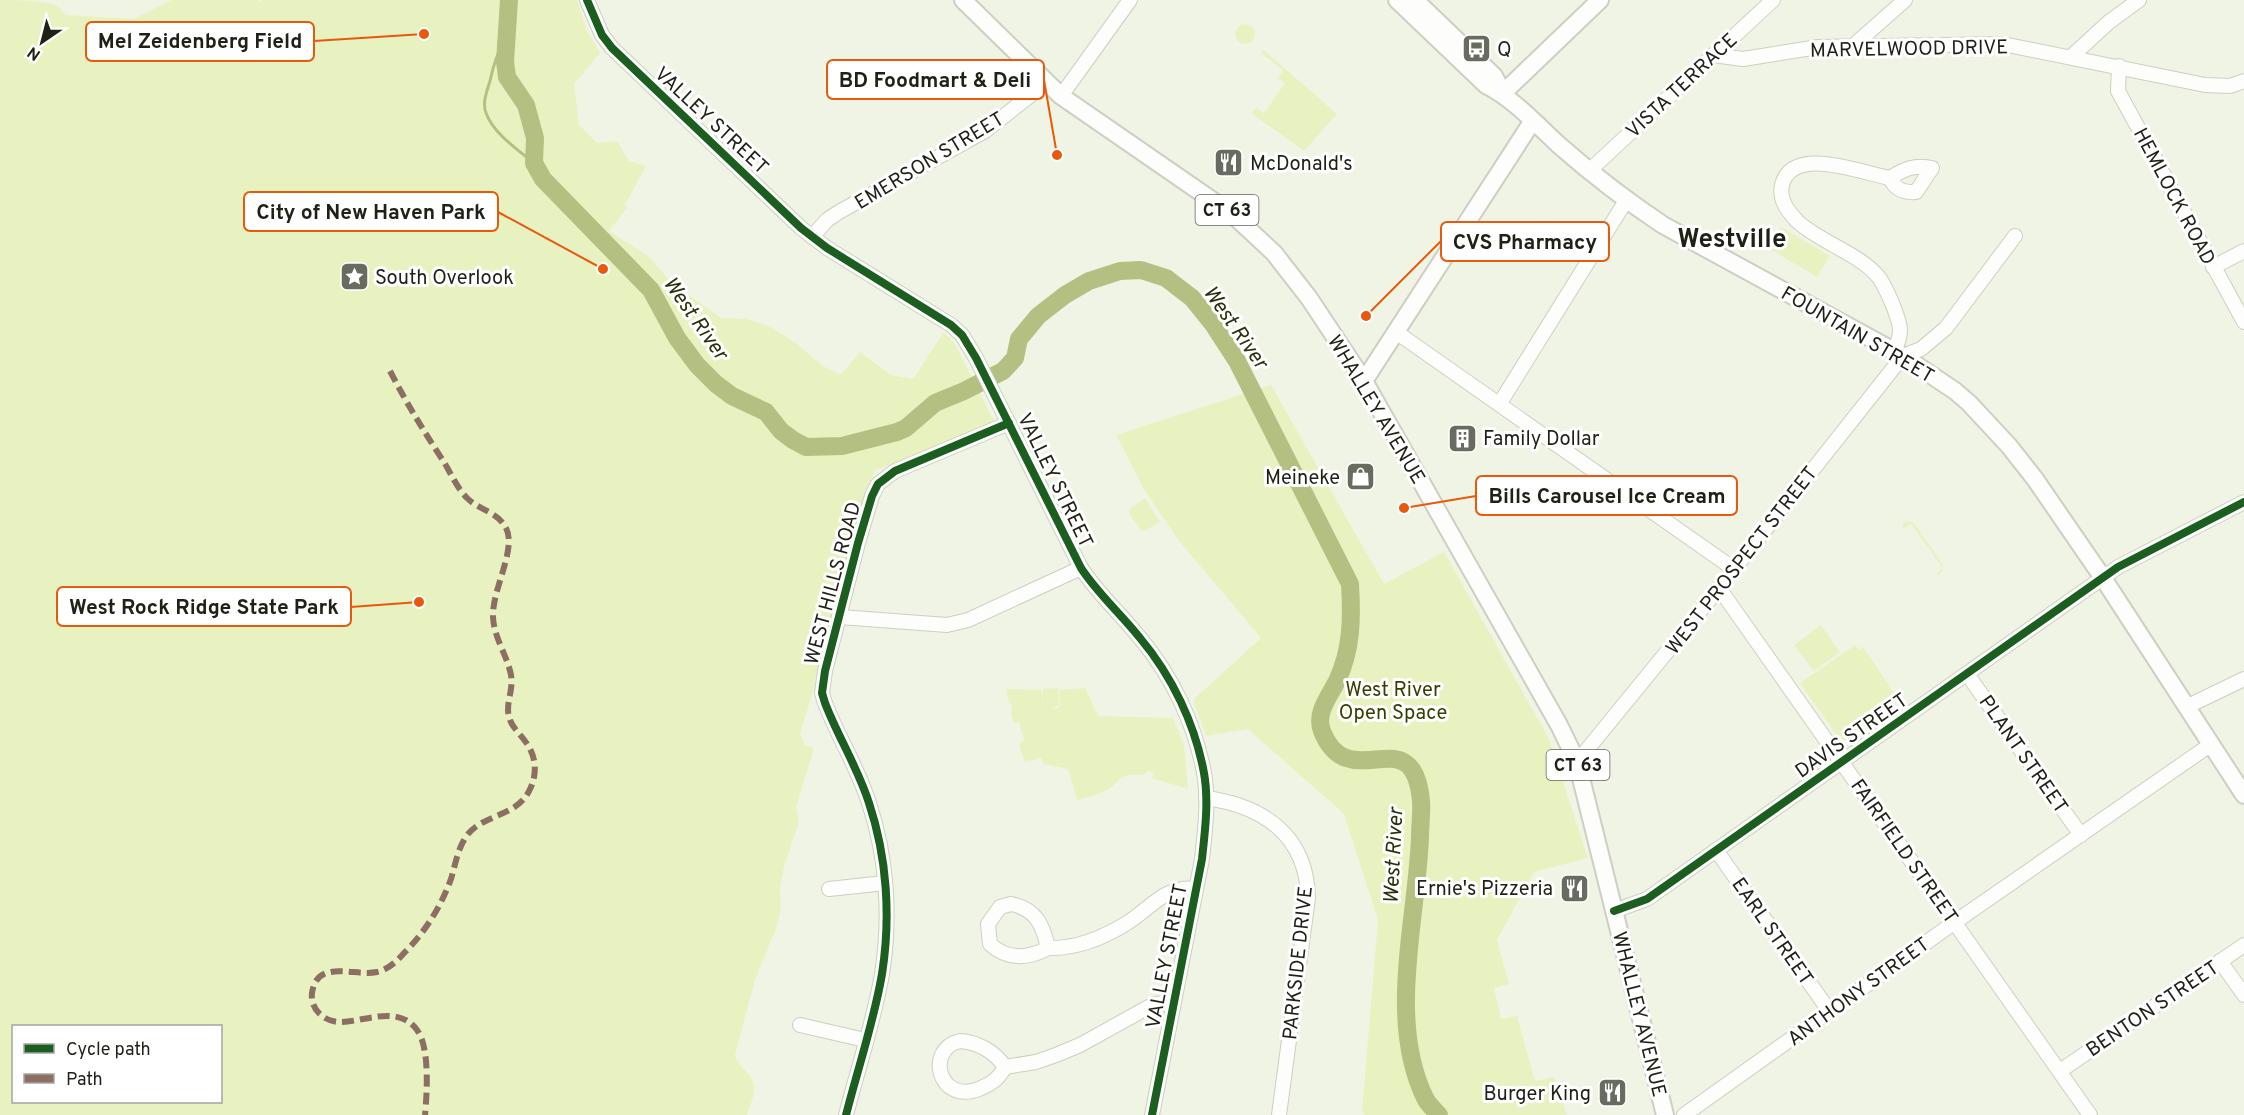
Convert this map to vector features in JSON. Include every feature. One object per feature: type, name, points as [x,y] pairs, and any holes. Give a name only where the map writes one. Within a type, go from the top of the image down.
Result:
[{"type":"main road","name":"WHALLEY AVENUE","points":[[963,0],[1061,96],[1247,226],[1274,253],[1309,298],[1364,381],[1559,725],[1577,762],[1665,1115]]},
{"type":"main road","name":"FOUNTAIN STREET","points":[[1397,0],[1424,17],[1494,76],[1503,93],[1589,171],[1663,225],[1898,353],[1955,391],[2002,438],[2035,479],[2103,578],[2244,795]]},
{"type":"main road","name":"FOUNTAIN STREET","points":[[1415,0],[1424,17]]},
{"type":"main road","points":[[1503,93],[1600,0]]},
{"type":"main road","points":[[1364,381],[1533,122]]},
{"type":"street","name":"VALLEY STREET","points":[[587,0],[602,35],[612,48],[812,237],[951,325],[962,335],[995,395],[1081,568],[1166,672],[1184,708],[1204,773],[1205,836],[1152,1115]]},
{"type":"street","points":[[1061,96],[1130,0]]},
{"type":"street","name":"VISTA TERRACE","points":[[1589,171],[1773,0]]},
{"type":"street","points":[[1853,46],[1905,0]]},
{"type":"street","points":[[2072,56],[2109,22],[2139,0]]},
{"type":"street","name":"MARVELWOOD DRIVE","points":[[1713,55],[1743,59],[1818,47],[2003,44],[2218,87],[2244,81]]},
{"type":"street","name":"HEMLOCK ROAD","points":[[2119,66],[2118,91],[2244,322]]},
{"type":"street","name":"EMERSON STREET","points":[[812,237],[827,220],[839,212],[985,131],[1046,83]]},
{"type":"street","points":[[1890,178],[1824,163],[1801,164],[1790,170],[1784,179],[1781,191],[1784,205],[1799,222],[1852,256],[1879,277],[1899,321],[1901,337],[1898,353],[1921,349],[1946,328],[2015,236]]},
{"type":"street","points":[[1500,403],[1627,199]]},
{"type":"street","points":[[2213,267],[2244,251]]},
{"type":"street","points":[[1396,332],[1734,568]]},
{"type":"street","name":"WEST PROSPECT STREET","points":[[1577,762],[1719,588],[1898,353]]},
{"type":"street","name":"WEST HILLS ROAD","points":[[885,883],[878,831],[869,803],[861,779],[828,711],[822,693],[825,671],[858,543],[872,496],[878,484],[894,471],[1009,423]]},
{"type":"street","name":"DAVIS STREET","points":[[1614,911],[1647,899],[2118,567],[2244,502]]},
{"type":"street","points":[[840,617],[956,624],[1081,568]]},
{"type":"street","name":"FAIRFIELD STREET","points":[[1719,588],[2090,1115]]},
{"type":"street","name":"PLANT STREET","points":[[1966,674],[2081,835]]},
{"type":"street","points":[[2186,707],[2244,679]]},
{"type":"street","name":"ANTHONY STREET","points":[[1684,1115],[1955,922],[2211,745]]},
{"type":"street","name":"PARKSIDE DRIVE","points":[[1206,798],[1229,802],[1264,816],[1281,829],[1297,849],[1304,864],[1308,898],[1279,1115]]},
{"type":"street","name":"EARL STREET","points":[[1716,850],[1830,1012]]},
{"type":"street","points":[[829,889],[885,883],[886,922],[882,973],[846,1115]]},
{"type":"street","points":[[1048,948],[1041,923],[1030,910],[1021,906],[1011,904],[1000,907],[988,924],[990,944],[1006,955],[1023,957],[1048,948],[1072,947],[1088,943],[1126,924],[1173,890],[1183,887],[1196,889]]},
{"type":"street","name":"BENTON STREET","points":[[2060,1071],[2244,945]]},
{"type":"street","points":[[2220,961],[2244,995]]},
{"type":"street","points":[[1005,1067],[992,1053],[969,1042],[960,1041],[953,1042],[947,1047],[940,1062],[940,1071],[946,1083],[956,1091],[973,1092],[996,1081],[1005,1067],[1036,1062],[1056,1055],[1080,1045],[1154,1004],[1173,1003]]},
{"type":"street","points":[[800,1025],[865,1040]]},
{"type":"green space","points":[[0,0],[47,3],[59,7],[66,15],[133,19],[172,0],[258,0],[261,2],[262,0],[577,0],[587,31],[600,53],[574,84],[579,125],[597,143],[617,141],[629,161],[646,166],[625,205],[627,208],[609,231],[648,256],[672,283],[721,318],[747,319],[768,326],[796,343],[823,366],[841,375],[860,352],[891,375],[913,379],[944,332],[955,344],[994,421],[874,471],[800,734],[805,745],[814,748],[796,807],[799,822],[784,866],[780,889],[781,908],[777,926],[755,980],[735,1055],[738,1063],[754,1084],[753,1098],[747,1115],[0,1115]]},
{"type":"green space","points":[[1245,24],[1252,27],[1255,34],[1252,41],[1245,44],[1238,41],[1235,34],[1238,27]]},
{"type":"green space","points":[[1264,50],[1337,114],[1304,151],[1251,113],[1256,108],[1264,113],[1285,83],[1278,78],[1283,70],[1261,53]]},
{"type":"green space","points":[[1781,227],[1830,256],[1817,277],[1768,248]]},
{"type":"green space","name":"West River Open Space","points":[[1271,385],[1384,584],[1444,552],[1549,739],[1588,858],[1534,872],[1497,940],[1509,984],[1494,988],[1501,1019],[1517,1016],[1535,1081],[1554,1077],[1567,1115],[1365,1115],[1362,1111],[1378,920],[1344,814],[1248,729],[1206,736],[1193,700],[1261,638],[1180,542],[1145,491],[1116,435]]},
{"type":"green space","points":[[1145,498],[1160,522],[1144,531],[1129,513],[1131,508]]},
{"type":"green space","points":[[1908,521],[1914,523],[1943,568],[1911,524],[1904,528],[1902,526]]},
{"type":"green space","points":[[1821,625],[1840,652],[1814,671],[1794,645]]},
{"type":"green space","points":[[1855,645],[1859,650],[1863,647],[1897,697],[1868,718],[1861,733],[1848,742],[1838,737],[1800,683]]},
{"type":"green space","points":[[1058,688],[1059,705],[1052,708],[1060,706],[1059,690],[1085,688],[1098,716],[1173,718],[1184,744],[1188,789],[1152,778],[1154,773],[1148,771],[1143,775],[1128,775],[1105,791],[1077,800],[1069,771],[1044,764],[1041,758],[1025,762],[1019,744],[1024,741],[1019,722],[1014,723],[1011,715],[1012,704],[1009,702],[1006,689],[1042,690],[1043,706],[1043,689]]},
{"type":"waterway","name":"West River","points":[[509,0],[505,62],[507,77],[526,105],[535,138],[534,163],[543,179],[651,290],[677,338],[697,365],[732,396],[766,412],[781,431],[806,447],[842,446],[906,428],[935,403],[1003,371],[1015,358],[1019,339],[1038,316],[1065,295],[1089,281],[1120,271],[1141,270],[1166,278],[1192,298],[1213,324],[1237,361],[1350,584],[1351,621],[1346,657],[1322,711],[1320,718],[1322,731],[1334,750],[1348,759],[1393,759],[1406,763],[1416,776],[1421,810],[1418,869],[1407,969],[1408,1036],[1414,1068],[1425,1098],[1439,1115]]},
{"type":"waterway","points":[[506,38],[494,64],[485,97],[485,109],[489,120],[500,134],[534,163]]},
{"type":"marked path","points":[[390,371],[460,489],[472,502],[498,518],[506,528],[509,537],[508,547],[496,594],[493,617],[511,675],[508,714],[529,747],[535,766],[531,786],[522,801],[478,826],[464,840],[443,899],[420,936],[399,958],[381,971],[329,972],[315,982],[312,993],[313,1005],[329,1020],[340,1022],[391,1016],[409,1022],[417,1030],[426,1059],[425,1115]]},
{"type":"cycle path","points":[[587,0],[602,35],[612,48],[801,228],[827,248],[951,325],[962,335],[976,358],[1081,568],[1152,653],[1181,701],[1195,737],[1204,773],[1205,827],[1202,859],[1152,1115]]},
{"type":"cycle path","points":[[846,1115],[879,992],[885,953],[886,887],[880,844],[869,803],[822,693],[825,671],[858,543],[872,496],[878,484],[895,471],[1009,423]]},
{"type":"cycle path","points":[[1614,911],[1647,899],[2118,567],[2244,502]]},
{"type":"place","name":"Mel Zeidenberg Field","points":[[424,34]]},
{"type":"place","name":"Q","points":[[1476,49]]},
{"type":"place","name":"BD Foodmart & Deli","points":[[1057,155]]},
{"type":"place","name":"McDonald's","points":[[1229,163]]},
{"type":"place","name":"City of New Haven Park","points":[[603,269]]},
{"type":"place","name":"South Overlook","points":[[354,277]]},
{"type":"place","name":"CVS Pharmacy","points":[[1366,316]]},
{"type":"place","name":"Family Dollar","points":[[1462,438]]},
{"type":"place","name":"Meineke","points":[[1361,477]]},
{"type":"place","name":"Bills Carousel Ice Cream","points":[[1404,508]]},
{"type":"place","name":"West Rock Ridge State Park","points":[[419,602]]},
{"type":"place","name":"Ernie's Pizzeria","points":[[1574,888]]},
{"type":"place","name":"Burger King","points":[[1612,1093]]},
{"type":"district","name":"Westville","points":[[1732,238]]}]
